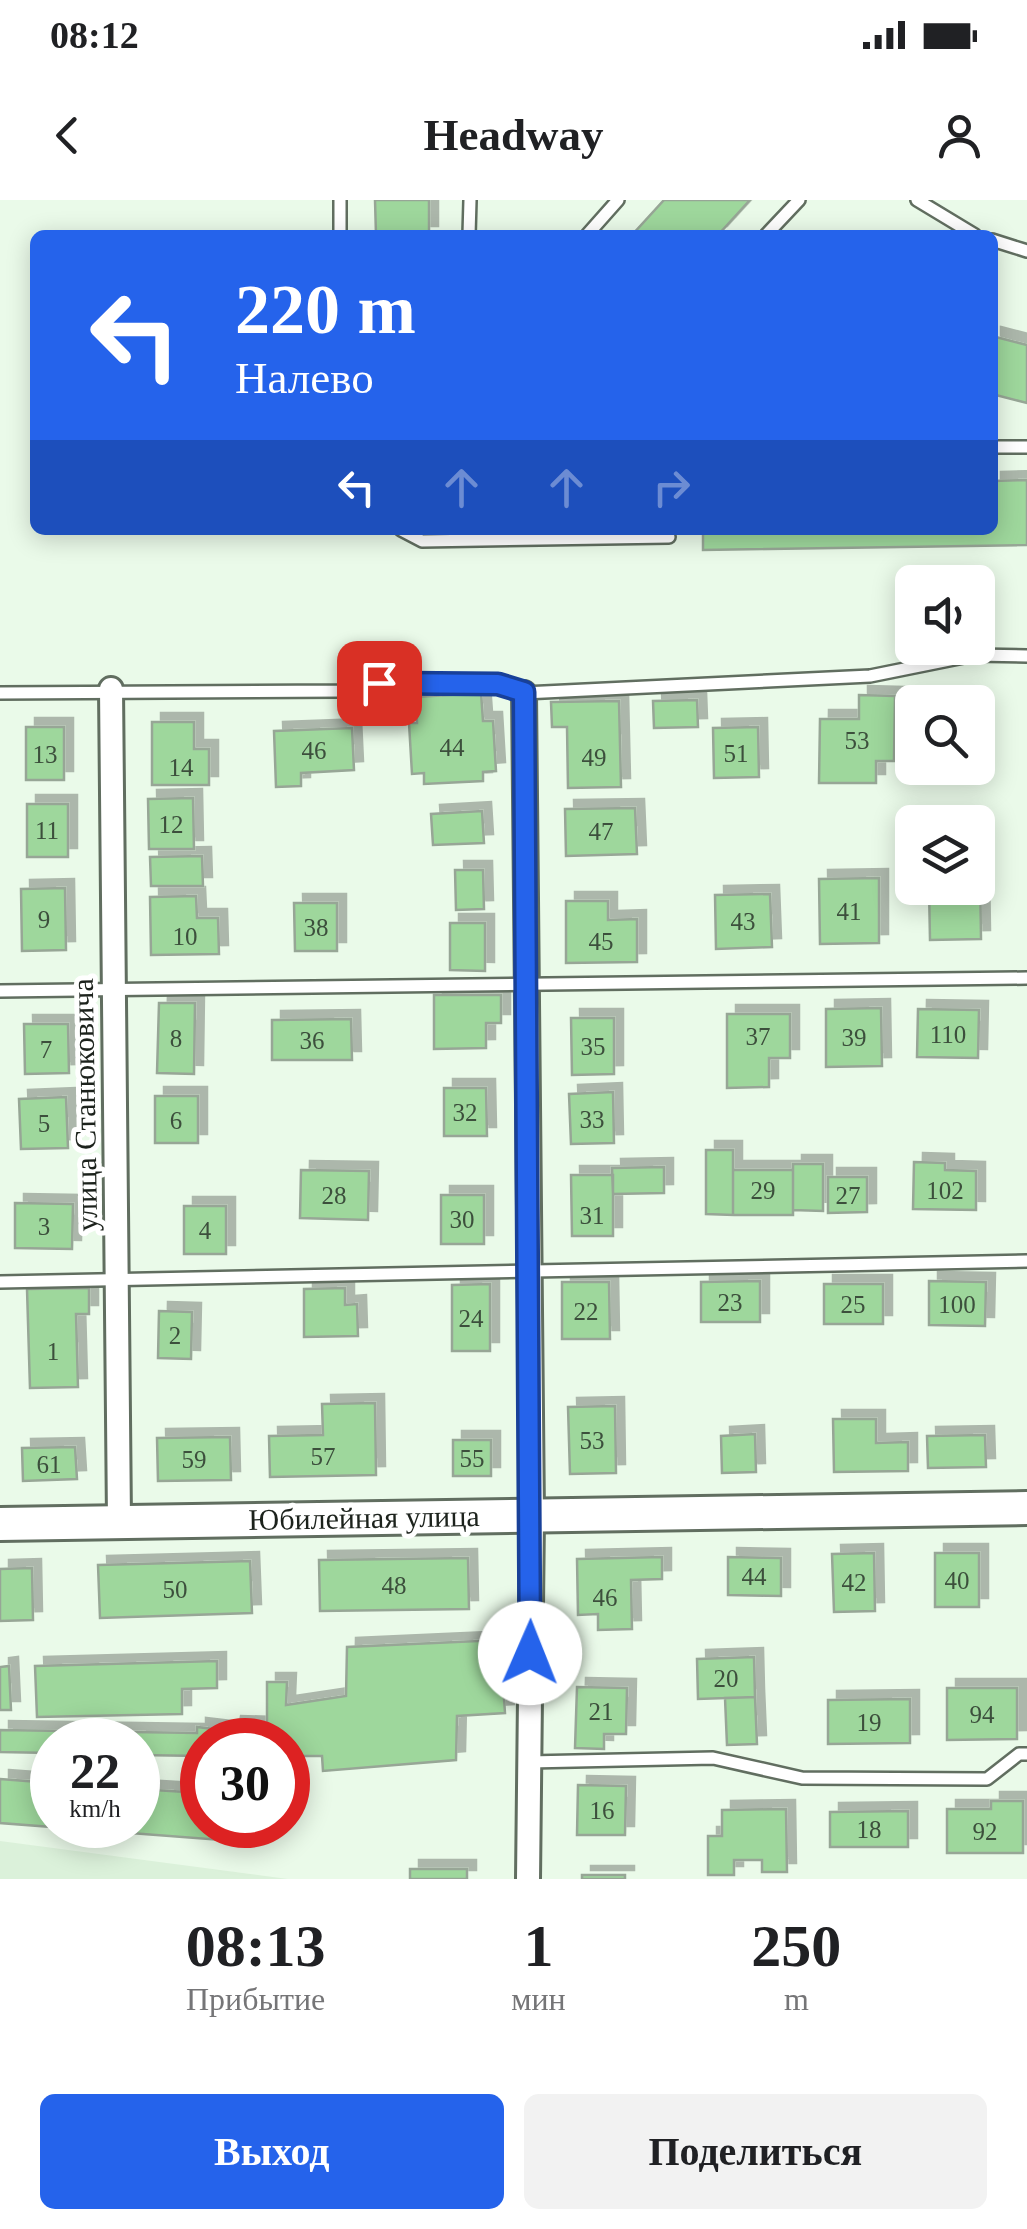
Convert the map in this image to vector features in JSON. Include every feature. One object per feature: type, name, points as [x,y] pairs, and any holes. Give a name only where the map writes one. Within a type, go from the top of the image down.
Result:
[{"type":"main road","name":"Юбилейная улица","points":[[0,1524],[1027,1508]]},
{"type":"street","name":"улица Станюковича","points":[[111,690],[119,1520]]},
{"type":"street","points":[[524,692],[532,1516],[528,1879]]},
{"type":"lane","points":[[340,200],[340,230]]},
{"type":"lane","points":[[469,230],[470,200]]},
{"type":"lane","points":[[591,230],[618,200]]},
{"type":"lane","points":[[771,230],[799,200]]},
{"type":"lane","points":[[917,200],[967,230]]},
{"type":"lane","points":[[998,242],[1027,251]]},
{"type":"lane","points":[[998,446],[1027,447]]},
{"type":"lane","points":[[411,535],[422,541],[669,537]]},
{"type":"lane","points":[[0,692],[342,691],[379,683],[498,684],[524,692],[870,676],[974,655],[1027,656]]},
{"type":"lane","points":[[0,991],[1027,978]]},
{"type":"lane","points":[[0,1282],[1027,1261]]},
{"type":"lane","points":[[529,1762],[713,1758],[802,1778],[987,1779],[1019,1754],[1027,1754]]},
{"type":"shaded area","points":[[0,1841],[30,1848],[288,1879],[0,1879]]},
{"type":"building","points":[[375,200],[429,200],[429,230],[376,230]]},
{"type":"building","points":[[664,200],[750,200],[723,230],[637,230]]},
{"type":"building","points":[[998,338],[1027,345],[1027,403],[998,396]]},
{"type":"building","points":[[1027,480],[1027,545],[703,550],[703,535],[998,535],[998,481]]},
{"type":"building","points":[[481,693],[483,721],[493,721],[496,771],[483,772],[483,781],[424,784],[424,773],[412,774],[409,723],[417,723],[416,697]]},
{"type":"building","points":[[859,695],[895,696],[894,761],[876,761],[876,783],[819,783],[820,719],[859,719]]},
{"type":"building","points":[[697,700],[698,727],[654,728],[653,701]]},
{"type":"building","points":[[619,701],[621,787],[568,788],[567,727],[552,727],[551,702]]},
{"type":"building","points":[[152,722],[194,722],[194,749],[209,749],[209,785],[152,785]]},
{"type":"building","points":[[26,727],[64,727],[64,780],[26,780]]},
{"type":"building","points":[[758,727],[759,777],[714,778],[713,728]]},
{"type":"building","points":[[352,728],[354,770],[301,773],[301,786],[276,787],[274,731]]},
{"type":"building","points":[[193,798],[194,849],[149,849],[148,799]]},
{"type":"building","points":[[27,804],[68,804],[68,857],[27,857]]},
{"type":"building","points":[[635,808],[637,854],[566,856],[565,809]]},
{"type":"building","points":[[482,811],[484,843],[433,845],[431,814]]},
{"type":"building","points":[[202,856],[203,886],[151,886],[150,857]]},
{"type":"building","points":[[455,870],[483,870],[484,909],[456,910]]},
{"type":"building","points":[[879,878],[879,943],[820,944],[819,879]]},
{"type":"building","points":[[65,888],[66,950],[22,951],[21,889]]},
{"type":"building","points":[[770,894],[772,947],[716,949],[715,895]]},
{"type":"building","points":[[196,896],[197,918],[218,918],[219,954],[151,955],[150,897]]},
{"type":"building","points":[[566,901],[608,901],[608,920],[637,919],[637,962],[566,963]]},
{"type":"building","points":[[294,903],[337,903],[337,951],[295,951]]},
{"type":"building","points":[[929,905],[980,905],[981,939],[930,940]]},
{"type":"building","points":[[450,923],[485,923],[485,971],[450,970]]},
{"type":"building","points":[[434,995],[501,995],[501,1023],[486,1023],[486,1048],[434,1049]]},
{"type":"building","points":[[159,1003],[195,1003],[194,1074],[157,1073]]},
{"type":"building","points":[[881,1008],[882,1066],[826,1067],[826,1009]]},
{"type":"building","points":[[918,1009],[979,1010],[978,1058],[917,1057]]},
{"type":"building","points":[[727,1014],[790,1014],[790,1058],[769,1058],[769,1087],[727,1088]]},
{"type":"building","points":[[571,1018],[614,1018],[614,1074],[572,1075]]},
{"type":"building","points":[[351,1019],[352,1060],[272,1060],[272,1020]]},
{"type":"building","points":[[24,1024],[68,1024],[69,1073],[25,1074]]},
{"type":"building","points":[[444,1088],[486,1088],[487,1136],[444,1136]]},
{"type":"building","points":[[613,1092],[614,1143],[571,1144],[569,1094]]},
{"type":"building","points":[[155,1096],[198,1096],[198,1143],[155,1143]]},
{"type":"building","points":[[66,1097],[68,1148],[21,1149],[19,1099]]},
{"type":"building","points":[[706,1150],[733,1150],[733,1215],[706,1214]]},
{"type":"building","points":[[914,1162],[945,1163],[945,1170],[976,1171],[976,1210],[913,1209]]},
{"type":"building","points":[[793,1164],[823,1164],[823,1211],[793,1210]]},
{"type":"building","points":[[664,1167],[664,1193],[613,1194],[612,1168]]},
{"type":"building","points":[[301,1170],[369,1171],[368,1220],[300,1218]]},
{"type":"building","points":[[733,1170],[793,1170],[793,1215],[733,1215]]},
{"type":"building","points":[[571,1175],[613,1175],[613,1236],[572,1236]]},
{"type":"building","points":[[828,1177],[867,1177],[867,1212],[828,1213]]},
{"type":"building","points":[[441,1195],[484,1195],[484,1244],[441,1244]]},
{"type":"building","points":[[15,1203],[73,1204],[72,1249],[15,1248]]},
{"type":"building","points":[[184,1206],[226,1206],[226,1254],[184,1254]]},
{"type":"building","points":[[760,1281],[760,1322],[701,1322],[701,1282]]},
{"type":"building","points":[[929,1281],[986,1282],[985,1326],[929,1325]]},
{"type":"building","points":[[562,1282],[609,1282],[610,1339],[562,1339]]},
{"type":"building","points":[[490,1284],[490,1351],[452,1351],[452,1285]]},
{"type":"building","points":[[824,1284],[883,1284],[883,1324],[824,1324]]},
{"type":"building","points":[[89,1288],[89,1314],[76,1314],[78,1387],[30,1388],[27,1289]]},
{"type":"building","points":[[345,1288],[345,1305],[357,1304],[358,1336],[304,1337],[304,1289]]},
{"type":"building","points":[[159,1311],[192,1312],[191,1359],[158,1358]]},
{"type":"building","points":[[375,1403],[376,1475],[270,1477],[269,1436],[323,1435],[322,1404]]},
{"type":"building","points":[[615,1406],[616,1473],[570,1474],[568,1407]]},
{"type":"building","points":[[833,1419],[876,1419],[876,1443],[908,1442],[908,1471],[834,1472]]},
{"type":"building","points":[[755,1434],[756,1472],[722,1473],[721,1436]]},
{"type":"building","points":[[985,1435],[986,1467],[928,1468],[927,1436]]},
{"type":"building","points":[[230,1437],[231,1480],[158,1481],[157,1438]]},
{"type":"building","points":[[453,1440],[491,1440],[491,1476],[453,1476]]},
{"type":"building","points":[[75,1447],[77,1479],[23,1481],[22,1448]]},
{"type":"building","points":[[874,1553],[875,1611],[834,1612],[832,1554]]},
{"type":"building","points":[[935,1553],[979,1553],[979,1607],[935,1607]]},
{"type":"building","points":[[662,1557],[662,1579],[631,1580],[632,1629],[598,1630],[598,1614],[578,1615],[577,1559]]},
{"type":"building","points":[[728,1557],[781,1558],[781,1596],[728,1595]]},
{"type":"building","points":[[468,1558],[469,1609],[320,1611],[319,1560]]},
{"type":"building","points":[[250,1561],[252,1613],[100,1618],[98,1565]]},
{"type":"building","points":[[32,1568],[33,1620],[0,1621],[0,1569]]},
{"type":"building","points":[[500,1640],[505,1713],[457,1716],[456,1760],[323,1771],[322,1756],[310,1756],[310,1718],[267,1718],[267,1682],[287,1682],[286,1705],[346,1696],[347,1647]]},
{"type":"building","points":[[754,1657],[755,1697],[698,1699],[697,1659]]},
{"type":"building","points":[[217,1661],[217,1688],[182,1689],[182,1714],[37,1717],[35,1666]]},
{"type":"building","points":[[9,1666],[11,1710],[0,1710],[0,1667]]},
{"type":"building","points":[[577,1687],[627,1688],[626,1734],[604,1734],[604,1749],[575,1748]]},
{"type":"building","points":[[947,1688],[1017,1688],[1017,1739],[947,1740]]},
{"type":"building","points":[[755,1697],[757,1744],[727,1745],[725,1698]]},
{"type":"building","points":[[910,1699],[910,1743],[828,1744],[828,1700]]},
{"type":"building","points":[[0,1730],[30,1730],[30,1753],[0,1752]]},
{"type":"building","points":[[160,1732],[180,1733],[180,1756],[160,1755]]},
{"type":"building","points":[[0,1779],[30,1781],[30,1825],[0,1823]]},
{"type":"building","points":[[578,1785],[626,1786],[625,1835],[577,1835]]},
{"type":"building","points":[[160,1790],[180,1792],[180,1837],[160,1835]]},
{"type":"building","points":[[991,1801],[1023,1801],[1023,1853],[947,1853],[947,1809],[991,1809]]},
{"type":"building","points":[[786,1809],[787,1872],[762,1872],[762,1860],[734,1860],[734,1875],[708,1875],[708,1836],[722,1836],[722,1810]]},
{"type":"building","points":[[908,1811],[908,1847],[830,1847],[830,1812]]},
{"type":"building","points":[[410,1869],[467,1869],[467,1879],[410,1879]]},
{"type":"building","points":[[582,1875],[625,1875],[625,1879],[582,1879]]},
{"type":"route","points":[[379,683],[498,684],[524,692],[530,1653]]}]
